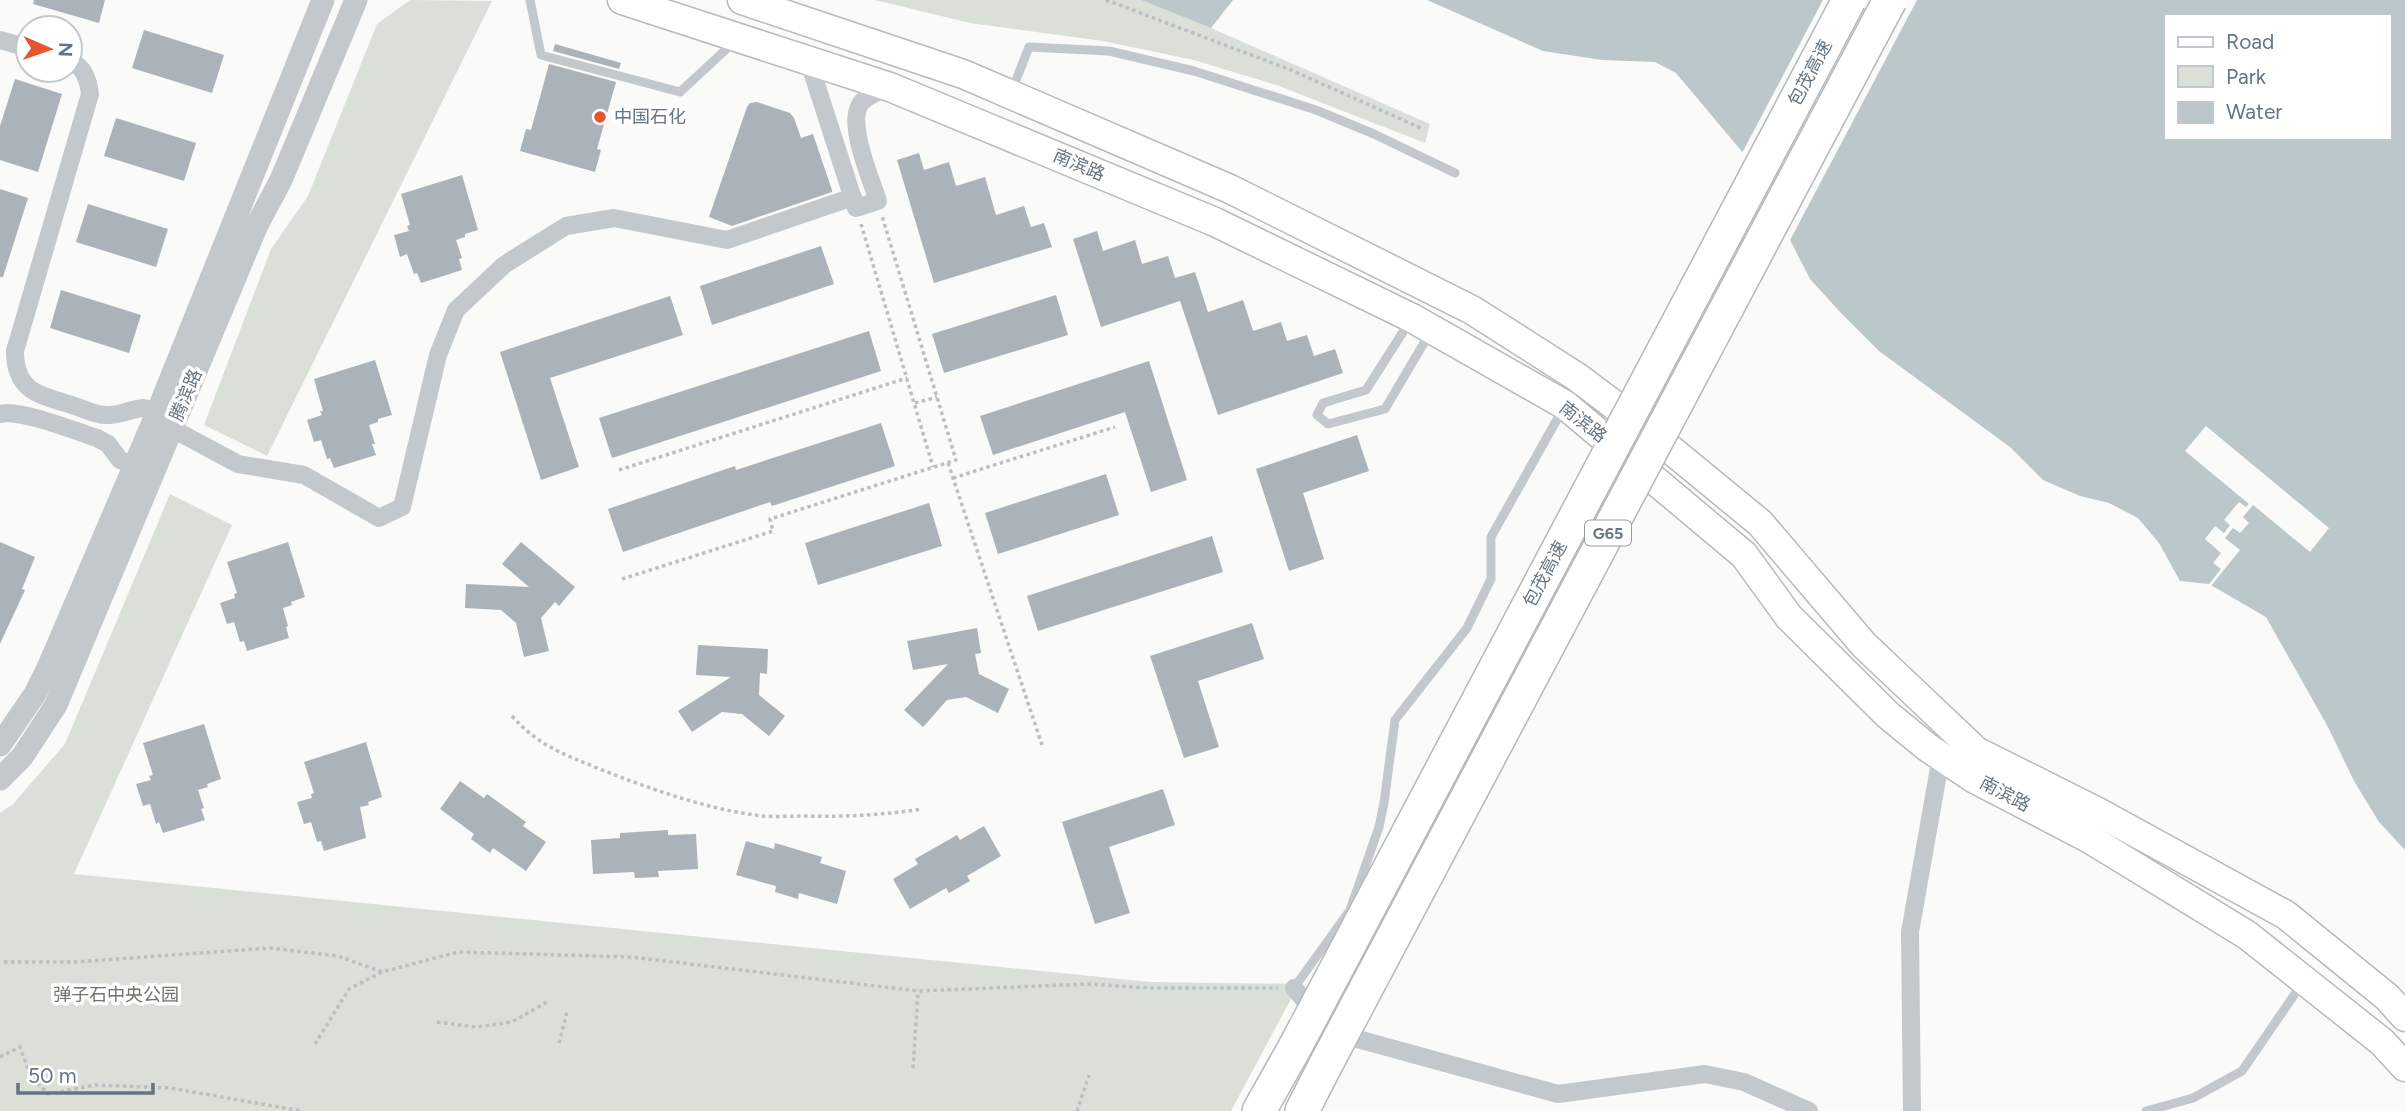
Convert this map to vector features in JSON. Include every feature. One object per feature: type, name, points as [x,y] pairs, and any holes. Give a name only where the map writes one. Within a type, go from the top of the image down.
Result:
[{"type":"highway","name":"包茂高速","points":[[1259,1111],[1849,0]]},
{"type":"highway","name":"包茂高速","points":[[1302,1111],[1890,0]]},
{"type":"main road","name":"南滨路","points":[[622,0],[890,87],[1215,222],[1422,324],[1565,405],[1744,555],[1789,617],[1888,715],[1941,757],[1973,778],[2090,839],[2247,936],[2382,1042],[2405,1067]]},
{"type":"main road","name":"南滨路","points":[[742,0],[963,74],[1242,195],[1472,310],[1555,363],[1642,426],[1760,523],[1864,645],[1976,751],[2134,831],[2286,915],[2387,998],[2405,1017]]},
{"type":"street","points":[[309,34],[313,0]]},
{"type":"street","name":"腾滨路","points":[[168,420],[323,0]]},
{"type":"street","name":"腾滨路","points":[[0,745],[35,694],[168,420],[257,225],[281,180],[356,0]]},
{"type":"street","points":[[809,62],[855,203]]},
{"type":"street","points":[[84,72],[88,78],[90,94],[15,351],[19,377],[26,387],[38,395],[104,415],[145,408],[238,464],[304,475],[379,517],[402,507],[438,355],[456,310],[504,265],[566,226],[614,218],[727,240],[855,203],[878,201],[856,130],[856,111],[863,100],[890,87]]},
{"type":"street","points":[[0,414],[26,416],[97,438],[108,444],[120,460],[143,470]]},
{"type":"street","points":[[97,438],[104,415]]},
{"type":"street","name":"腾滨路","points":[[0,779],[22,757],[56,705],[143,470]]},
{"type":"street","points":[[1912,1111],[1910,932],[1941,757]]},
{"type":"street","points":[[1294,988],[1324,1023],[1354,1038],[1558,1094],[1705,1074],[1744,1082],[1809,1111]]},
{"type":"lane","points":[[530,0],[541,55],[680,92],[738,38]]},
{"type":"lane","points":[[1010,94],[1029,47],[1109,51],[1194,71],[1315,110],[1374,134],[1455,173]]},
{"type":"lane","points":[[1422,324],[1385,409],[1328,424],[1317,415],[1323,403],[1366,390],[1422,324]]},
{"type":"lane","points":[[1294,988],[1350,910],[1379,827],[1395,720],[1467,628],[1491,579],[1491,537],[1565,405]]},
{"type":"lane","points":[[2146,1111],[2193,1098],[2242,1070],[2304,980]]},
{"type":"path","points":[[1107,0],[1291,70],[1423,129]]},
{"type":"path","points":[[622,579],[774,531],[770,519],[956,460],[878,201]]},
{"type":"path","points":[[855,203],[933,467]]},
{"type":"path","points":[[619,470],[907,378]]},
{"type":"path","points":[[915,403],[937,397]]},
{"type":"path","points":[[953,478],[1115,427]]},
{"type":"path","points":[[948,463],[1042,745]]},
{"type":"path","points":[[512,716],[526,732],[557,751],[651,789],[712,807],[763,816],[827,817],[881,816],[922,808]]},
{"type":"path","points":[[4,962],[73,962],[270,948],[338,956],[382,972]]},
{"type":"path","points":[[315,1044],[348,989],[382,972],[458,952],[631,957],[918,991],[1089,984],[1149,988],[1294,988]]},
{"type":"path","points":[[913,1068],[918,991]]},
{"type":"path","points":[[437,1022],[476,1027],[512,1022],[547,1002]]},
{"type":"path","points":[[559,1043],[567,1012]]},
{"type":"path","points":[[0,1057],[20,1047],[30,1075],[48,1094],[95,1085],[170,1088],[302,1111]]},
{"type":"path","points":[[1077,1111],[1089,1075]]},
{"type":"green space","points":[[410,0],[492,1],[267,456],[204,425],[271,249],[308,196],[377,24]]},
{"type":"green space","points":[[875,0],[1141,0],[1430,124],[1425,143],[1279,86],[1194,60],[1103,41],[970,23]]},
{"type":"green space","name":"弹子石中央公园","points":[[170,494],[232,525],[74,874],[1150,982],[1299,984],[1231,1111],[0,1111],[0,813],[13,804],[65,744]]},
{"type":"water","points":[[1141,0],[1233,0],[1211,28]]},
{"type":"water","points":[[1427,0],[2405,0],[2405,850],[2379,822],[2354,781],[2328,727],[2266,617],[2209,584],[2180,581],[2159,543],[2138,518],[2109,503],[2080,496],[2043,480],[2010,447],[1879,351],[1810,279],[1749,160],[1676,73],[1655,62],[1602,60],[1543,51]]},
{"type":"pier","points":[[1823,0],[1917,0],[1788,244],[1741,155]]},
{"type":"pier","points":[[2206,426],[2329,528],[2310,552],[2253,505],[2243,517],[2249,523],[2240,533],[2233,528],[2225,538],[2240,550],[2211,586],[2209,584],[2221,569],[2213,563],[2221,553],[2205,539],[2215,526],[2224,533],[2230,525],[2224,520],[2239,502],[2246,507],[2249,504],[2185,451]]},
{"type":"building","points":[[34,0],[105,0],[99,23],[84,19],[84,14],[68,14],[33,4]]},
{"type":"building","points":[[144,30],[224,55],[212,93],[132,68]]},
{"type":"building","points":[[555,44],[621,63],[619,69],[553,51]]},
{"type":"building","points":[[549,64],[616,82],[597,149],[601,150],[595,172],[520,151],[526,129],[531,130]]},
{"type":"building","points":[[14,82],[31,84],[62,94],[38,172],[0,160],[0,126]]},
{"type":"building","points":[[757,102],[790,113],[801,138],[813,134],[832,192],[732,226],[709,217],[747,107],[750,103]]},
{"type":"building","points":[[116,118],[196,143],[184,181],[104,156]]},
{"type":"building","points":[[919,153],[924,170],[949,162],[956,186],[985,177],[996,215],[1024,206],[1031,227],[1044,223],[1052,247],[934,283],[897,160]]},
{"type":"building","points":[[462,175],[478,230],[456,240],[462,258],[459,259],[462,270],[421,283],[417,273],[414,274],[407,254],[400,257],[394,235],[409,231],[407,226],[410,225],[401,194]]},
{"type":"building","points":[[0,189],[28,198],[3,277],[0,277]]},
{"type":"building","points":[[88,204],[168,229],[156,267],[76,242]]},
{"type":"building","points":[[1097,231],[1103,251],[1135,240],[1142,264],[1168,256],[1175,278],[1195,272],[1208,312],[1243,300],[1253,331],[1281,322],[1287,341],[1307,335],[1314,356],[1335,349],[1343,373],[1218,415],[1180,301],[1101,327],[1073,239]]},
{"type":"building","points":[[821,246],[834,284],[712,325],[700,286]]},
{"type":"building","points":[[61,290],[141,315],[129,353],[50,328]]},
{"type":"building","points":[[1056,295],[1068,335],[944,373],[932,334]]},
{"type":"building","points":[[670,296],[683,335],[550,378],[579,467],[541,480],[500,352]]},
{"type":"building","points":[[869,331],[881,371],[612,458],[599,418]]},
{"type":"building","points":[[375,360],[392,415],[369,425],[376,455],[334,468],[330,458],[327,459],[321,440],[314,442],[307,420],[322,415],[320,411],[323,411],[314,379]]},
{"type":"building","points":[[1149,361],[1187,480],[1151,492],[1125,412],[993,455],[980,416]]},
{"type":"building","points":[[881,423],[895,466],[772,506],[770,502],[623,552],[608,509],[735,466],[736,470]]},
{"type":"building","points":[[1357,435],[1369,471],[1303,493],[1324,559],[1289,571],[1256,469]]},
{"type":"building","points":[[1106,474],[1119,515],[998,554],[985,513]]},
{"type":"building","points":[[929,503],[942,546],[818,585],[805,543]]},
{"type":"building","points":[[1212,536],[1223,572],[1038,631],[1027,596]]},
{"type":"building","points":[[0,542],[35,557],[22,589],[25,590],[0,644]]},
{"type":"building","points":[[288,542],[305,597],[283,608],[289,638],[247,651],[244,641],[240,642],[234,622],[227,624],[220,603],[235,598],[234,594],[237,593],[227,562]]},
{"type":"building","points":[[521,542],[575,587],[559,606],[555,602],[541,618],[549,651],[524,657],[516,623],[501,610],[465,608],[466,584],[529,587],[502,564]]},
{"type":"building","points":[[1252,623],[1264,659],[1198,681],[1219,747],[1184,758],[1150,656]]},
{"type":"building","points":[[977,628],[981,653],[975,654],[979,674],[1009,689],[998,713],[966,697],[947,700],[923,727],[904,710],[948,664],[913,670],[907,641]]},
{"type":"building","points":[[698,645],[768,649],[767,674],[760,673],[759,695],[785,716],[769,736],[742,714],[722,712],[692,732],[678,711],[731,677],[696,675]]},
{"type":"building","points":[[204,724],[221,779],[198,790],[205,820],[163,833],[159,822],[156,824],[150,804],[143,806],[136,784],[151,780],[149,776],[153,775],[143,743]]},
{"type":"building","points":[[366,742],[382,797],[360,807],[366,838],[324,851],[321,841],[317,842],[311,822],[304,824],[297,802],[312,798],[311,794],[314,793],[304,762]]},
{"type":"building","points":[[460,781],[484,798],[487,794],[526,822],[523,826],[546,842],[526,871],[493,848],[490,853],[471,839],[474,834],[440,809]]},
{"type":"building","points":[[1163,789],[1175,825],[1109,847],[1130,913],[1095,924],[1062,822]]},
{"type":"building","points":[[984,826],[1001,856],[967,876],[970,881],[949,893],[946,888],[910,909],[893,879],[918,864],[915,859],[957,835],[960,840]]},
{"type":"building","points":[[668,830],[668,835],[696,834],[698,869],[658,871],[659,877],[635,878],[634,872],[593,874],[591,840],[620,838],[620,833]]},
{"type":"building","points":[[746,841],[774,849],[775,843],[822,857],[820,863],[846,871],[837,904],[799,893],[798,899],[775,892],[776,886],[736,875]]},
{"type":"place","name":"中国石化","points":[[600,117]]}]
